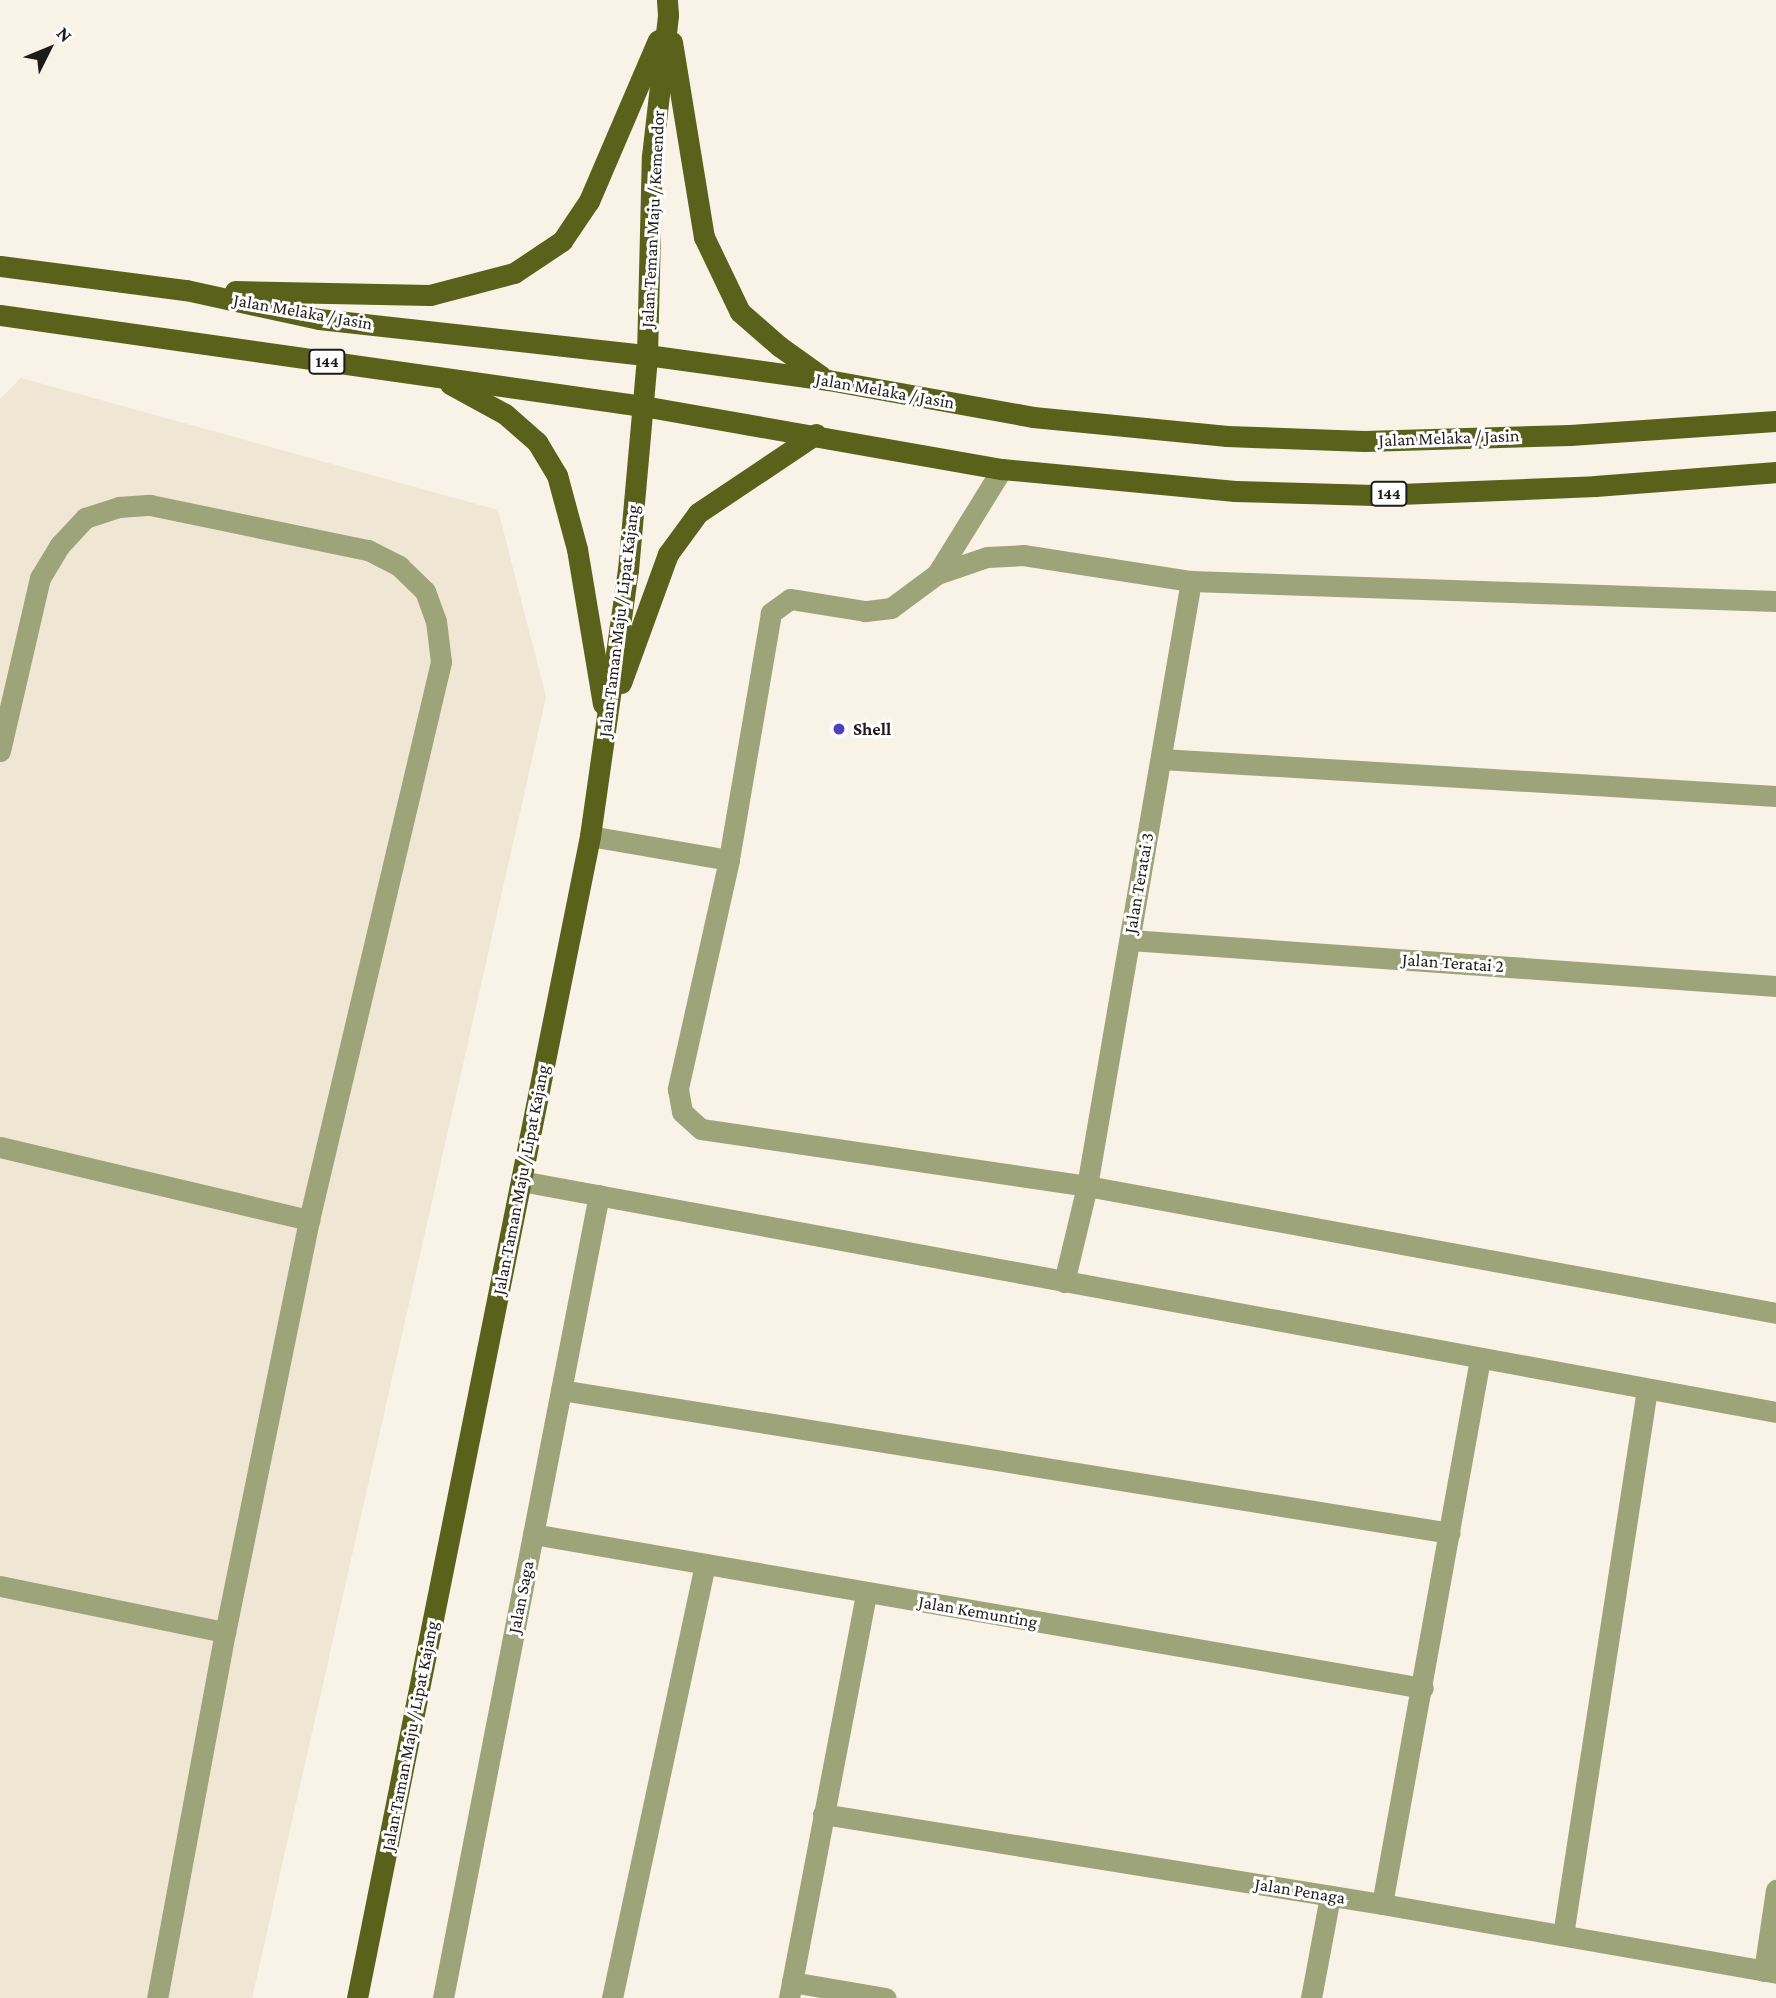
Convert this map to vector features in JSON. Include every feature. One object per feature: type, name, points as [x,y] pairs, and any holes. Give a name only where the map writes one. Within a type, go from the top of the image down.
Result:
[{"type":"main road","points":[[186,290],[430,295],[514,273],[562,241],[589,201],[621,132],[667,8]]},
{"type":"main road","points":[[667,8],[704,237],[740,312],[779,346],[828,380]]},
{"type":"main road","name":"Jalan Teman Maju / Kemendor","points":[[647,355],[652,156],[667,8]]},
{"type":"main road","name":"Jalan Melaka / Jasin","points":[[0,266],[186,290],[319,319],[647,355],[828,380],[1033,417],[1227,436],[1378,441],[1570,435],[1776,421]]},
{"type":"main road","name":"144","points":[[4,319],[643,406],[816,434],[1002,469],[1235,491],[1374,495],[1595,486],[1776,472]]},
{"type":"main road","name":"Jalan Taman Maju / Lipat Kajang","points":[[357,1998],[590,836],[628,570],[647,355]]},
{"type":"main road","points":[[440,378],[505,414],[537,442],[557,475],[577,549],[606,724]]},
{"type":"main road","points":[[606,724],[668,554],[698,513],[816,434]]},
{"type":"street","points":[[937,573],[1002,469]]},
{"type":"street","points":[[0,751],[40,578],[60,545],[85,518],[119,507],[150,505],[368,550],[400,566],[425,591],[436,621],[441,662],[309,1220],[225,1632],[157,1998]]},
{"type":"street","points":[[1776,601],[1191,581],[1023,555],[987,557],[937,573],[891,608],[865,611],[790,599],[771,613],[729,860],[678,1089],[682,1112],[701,1129],[1087,1186],[1776,1313]]},
{"type":"street","name":"Jalan Teratai 3","points":[[1065,1282],[1087,1186],[1191,581]]},
{"type":"street","points":[[1160,759],[1776,796]]},
{"type":"street","points":[[590,836],[729,860]]},
{"type":"street","name":"Jalan Teratai 2","points":[[1130,940],[1776,986]]},
{"type":"street","points":[[0,1147],[309,1220]]},
{"type":"street","points":[[521,1181],[1776,1412]]},
{"type":"street","name":"Jalan Saga","points":[[443,1998],[598,1195]]},
{"type":"street","points":[[1382,1904],[1423,1688],[1480,1359]]},
{"type":"street","points":[[561,1390],[1450,1532]]},
{"type":"street","points":[[1563,1935],[1647,1390]]},
{"type":"street","name":"Jalan Kemunting","points":[[533,1534],[1423,1688]]},
{"type":"street","points":[[612,1998],[705,1564]]},
{"type":"street","points":[[0,1586],[225,1632]]},
{"type":"street","points":[[866,1593],[790,1990],[886,1998]]},
{"type":"street","name":"Jalan Penaga","points":[[823,1814],[1382,1904],[1770,1972]]},
{"type":"street","points":[[1770,1972],[1776,1889]]},
{"type":"street","points":[[1311,1998],[1330,1896]]},
{"type":"shaded area","points":[[21,378],[498,510],[546,697],[252,1998],[0,1998],[0,399]]},
{"type":"place","name":"Shell","points":[[839,729]]}]
